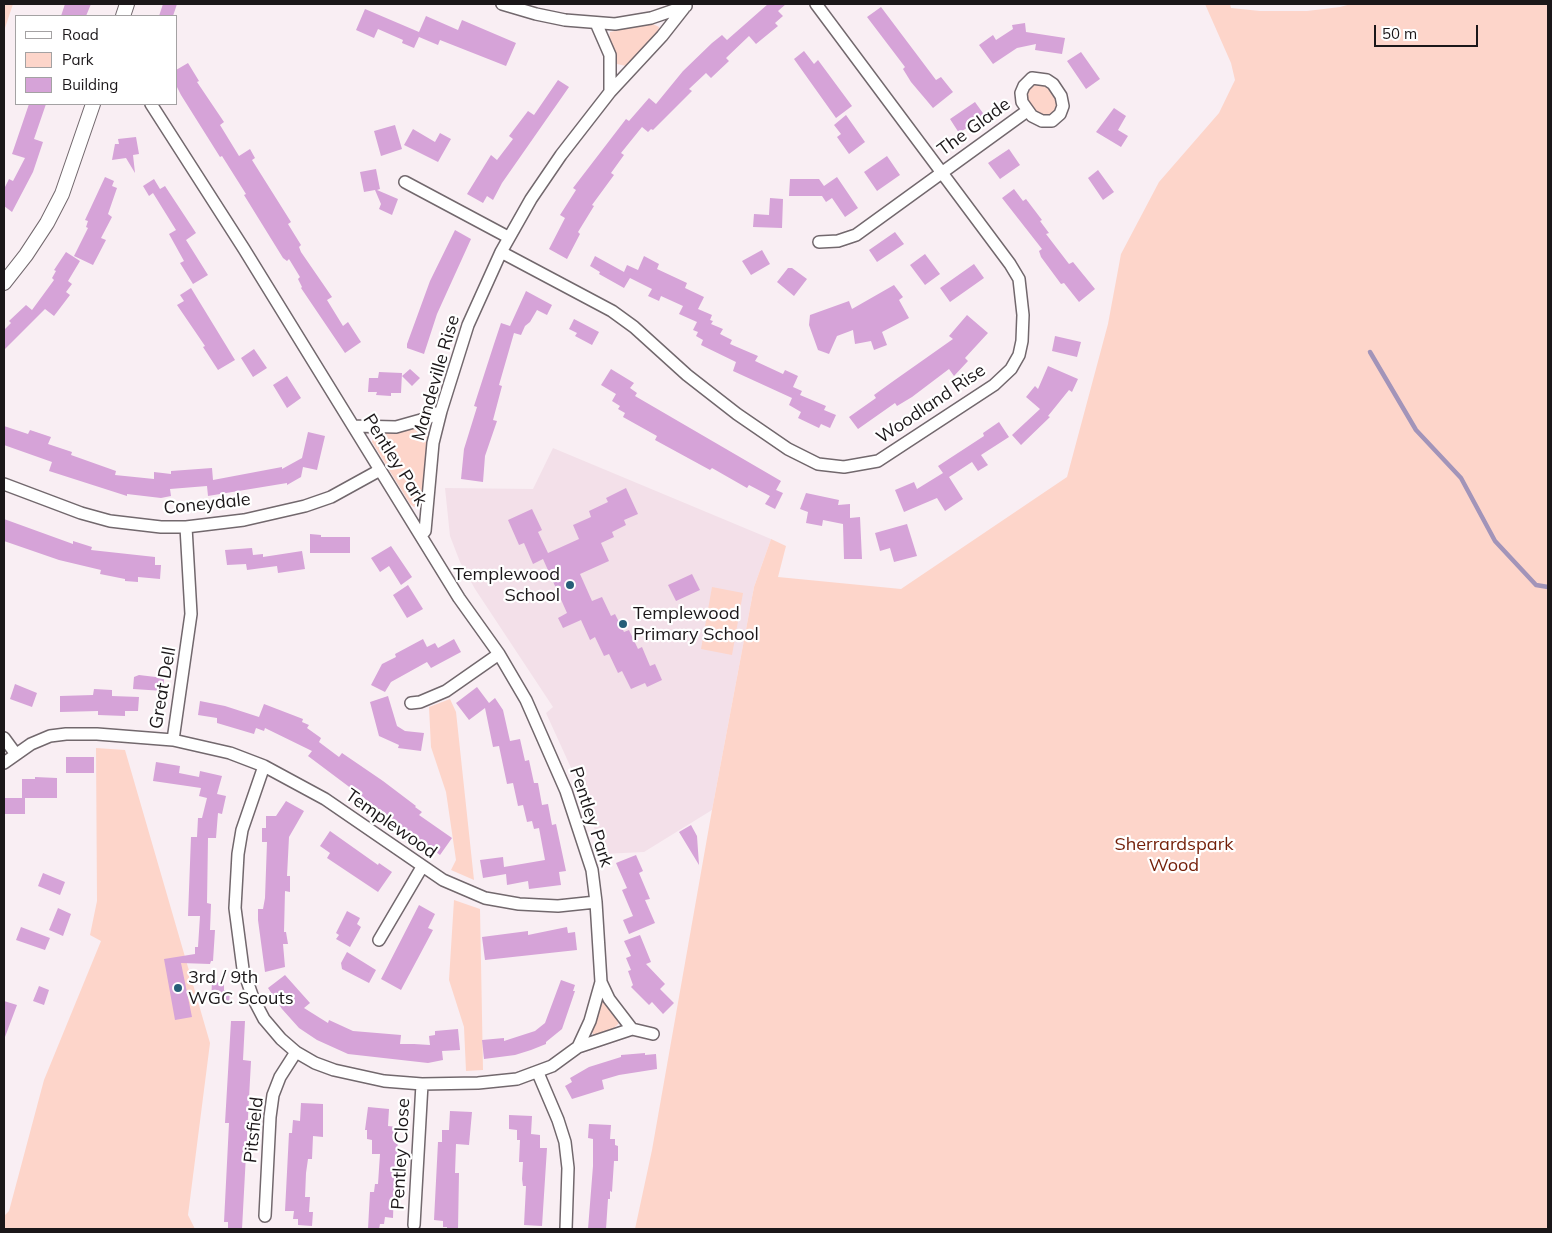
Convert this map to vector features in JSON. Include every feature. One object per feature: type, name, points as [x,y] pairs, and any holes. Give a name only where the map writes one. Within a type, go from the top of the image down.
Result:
[{"type":"street","points":[[502,4],[536,14],[615,24],[638,21],[687,6]]},
{"type":"street","name":"Woodland Rise","points":[[501,252],[612,311],[642,333],[688,376],[737,414],[805,460],[831,466],[860,466],[878,461],[895,452],[994,385],[1011,369],[1019,355],[1022,341],[1023,315],[1019,279],[1010,264],[816,4]]},
{"type":"street","name":"Mandeville Rise","points":[[421,535],[425,530],[433,443],[441,411],[468,324],[508,237],[531,199],[610,92],[687,6]]},
{"type":"street","points":[[596,23],[610,55],[610,92]]},
{"type":"street","points":[[4,283],[26,255],[58,201],[95,105]]},
{"type":"street","name":"Pentley Park","points":[[151,105],[354,426],[460,598],[499,654],[526,700],[566,790],[592,870],[601,982],[590,1021],[578,1047],[552,1066],[538,1073],[492,1083],[422,1084],[359,1077],[315,1063],[296,1052],[264,1019],[253,998],[243,969],[238,936],[235,908],[238,854],[242,830],[264,766]]},
{"type":"street","name":"The Glade","points":[[819,242],[838,241],[856,235],[1027,111]]},
{"type":"street","points":[[406,182],[508,237]]},
{"type":"street","points":[[354,426],[396,427],[428,418],[441,411]]},
{"type":"street","name":"Coneydale","points":[[4,484],[81,513],[110,521],[161,527],[186,527],[244,520],[305,506],[331,497],[380,470]]},
{"type":"street","name":"Great Dell","points":[[4,763],[15,753],[50,736],[97,734],[174,740],[191,614],[186,527]]},
{"type":"street","points":[[411,703],[420,702],[446,691],[499,654]]},
{"type":"street","points":[[4,738],[15,753]]},
{"type":"street","name":"Templewood","points":[[174,740],[220,751],[264,766],[324,799],[443,880],[485,898],[519,904],[548,906],[596,902]]},
{"type":"street","points":[[379,940],[422,867]]},
{"type":"street","points":[[601,982],[609,999],[632,1029]]},
{"type":"street","points":[[578,1047],[632,1029],[653,1034]]},
{"type":"street","name":"Pitsfield","points":[[265,1216],[270,1117],[273,1095],[280,1077],[296,1052]]},
{"type":"street","points":[[538,1073],[565,1142],[568,1168],[566,1229]]},
{"type":"street","name":"Pentley Close","points":[[414,1225],[422,1084]]},
{"type":"shaded area","name":"Templewood Primary School","points":[[553,448],[771,539],[754,587],[712,810],[644,852],[603,854],[582,792],[546,713],[553,707],[475,589],[460,562],[450,536],[445,488],[533,489]]},
{"type":"green space","points":[[4,4],[13,4],[4,31]]},
{"type":"green space","name":"Sherrardspark Wood","points":[[1205,4],[1230,4],[1231,8],[1260,11],[1307,11],[1351,4],[1548,4],[1548,1229],[635,1229],[652,1150],[712,810],[754,587],[771,539],[786,546],[778,577],[901,589],[1067,477],[1108,324],[1121,254],[1159,182],[1219,113],[1235,80],[1231,63]]},
{"type":"green space","points":[[651,23],[659,27],[658,34],[626,66],[617,64],[609,39],[610,32]]},
{"type":"green space","points":[[1042,82],[1055,91],[1058,108],[1053,116],[1038,115],[1027,102],[1025,93],[1031,83]]},
{"type":"green space","points":[[420,426],[426,429],[427,434],[423,502],[421,505],[414,507],[410,504],[372,442],[373,438],[379,434]]},
{"type":"green space","points":[[712,587],[743,593],[732,655],[701,649]]},
{"type":"green space","points":[[450,699],[456,712],[474,880],[451,870],[456,860],[446,792],[431,747],[429,707]]},
{"type":"green space","points":[[96,748],[125,750],[210,1043],[188,1215],[195,1229],[4,1229],[4,1216],[9,1211],[44,1080],[101,941],[90,935],[97,901]]},
{"type":"green space","points":[[454,900],[480,909],[483,1070],[466,1071],[464,1027],[449,980]]},
{"type":"green space","points":[[604,1001],[619,1023],[614,1028],[594,1036],[592,1032],[602,1002]]},
{"type":"building","points":[[65,4],[91,4],[86,15],[61,15]]},
{"type":"building","points":[[163,4],[177,4],[173,15],[159,15]]},
{"type":"building","points":[[768,4],[786,4],[778,11],[783,16],[775,23],[778,26],[756,44],[749,36],[726,58],[729,61],[711,78],[706,73],[689,89],[692,91],[653,130],[651,129],[648,132],[642,127],[621,153],[624,155],[611,173],[614,175],[592,205],[594,206],[578,232],[580,234],[567,259],[549,249],[565,218],[560,215],[576,190],[573,188],[626,119],[629,121],[649,98],[656,104],[683,71],[712,43],[722,35],[727,40]]},
{"type":"building","points":[[881,7],[936,80],[941,77],[953,92],[933,108],[911,82],[903,69],[905,67],[867,17]]},
{"type":"building","points":[[365,9],[419,32],[426,16],[458,30],[462,20],[516,43],[506,66],[440,40],[438,45],[419,37],[414,48],[402,43],[403,40],[378,29],[374,38],[356,30]]},
{"type":"building","points":[[1025,23],[1026,32],[1065,38],[1062,54],[1035,50],[1036,44],[1017,48],[993,64],[979,45],[993,35],[996,40],[1013,29],[1012,25]]},
{"type":"building","points":[[804,51],[814,64],[818,60],[852,106],[836,118],[794,59]]},
{"type":"building","points":[[1081,52],[1100,79],[1086,89],[1067,61]]},
{"type":"building","points":[[188,63],[199,81],[197,82],[224,122],[220,125],[239,156],[250,149],[255,158],[252,160],[291,222],[288,224],[301,245],[299,247],[301,252],[332,297],[327,300],[343,326],[348,322],[361,342],[345,353],[301,288],[298,279],[300,277],[289,259],[287,261],[283,258],[244,195],[246,194],[181,95],[178,89],[178,69]]},
{"type":"building","points":[[558,80],[569,87],[502,183],[493,200],[487,196],[483,203],[467,194],[491,155],[497,160],[513,139],[509,136],[528,111],[534,115]]},
{"type":"building","points":[[975,102],[985,116],[959,133],[950,119]]},
{"type":"building","points":[[29,105],[46,105],[34,139],[43,142],[33,172],[12,212],[4,206],[4,189],[9,179],[13,181],[25,158],[12,154]]},
{"type":"building","points":[[1114,108],[1126,116],[1118,130],[1128,136],[1121,147],[1096,132]]},
{"type":"building","points":[[846,115],[865,142],[849,154],[837,137],[841,134],[834,125]]},
{"type":"building","points":[[395,125],[402,149],[381,156],[374,131]]},
{"type":"building","points":[[413,129],[435,142],[440,133],[451,139],[438,162],[404,145]]},
{"type":"building","points":[[136,137],[139,154],[133,155],[135,173],[126,158],[112,160],[115,144],[119,144],[118,139]]},
{"type":"building","points":[[1009,149],[1020,165],[1000,179],[988,163]]},
{"type":"building","points":[[887,156],[900,175],[877,191],[864,172]]},
{"type":"building","points":[[376,169],[380,189],[377,190],[398,199],[392,215],[379,209],[381,204],[375,190],[364,192],[360,172]]},
{"type":"building","points":[[1098,170],[1114,192],[1103,200],[1088,178]]},
{"type":"building","points":[[105,177],[114,181],[112,186],[117,188],[108,214],[112,217],[101,238],[106,240],[93,265],[74,256],[88,228],[86,227],[88,221],[85,220]]},
{"type":"building","points":[[837,177],[858,208],[845,217],[832,198],[826,202],[822,196],[789,196],[790,179],[819,179],[824,186]]},
{"type":"building","points":[[154,179],[160,189],[165,186],[196,233],[186,240],[208,275],[193,284],[180,263],[184,261],[169,234],[176,230],[153,193],[149,196],[143,186]]},
{"type":"building","points":[[1014,189],[1023,201],[1026,199],[1042,220],[1040,221],[1049,233],[1046,234],[1069,264],[1073,262],[1095,289],[1079,302],[1064,283],[1061,284],[1041,257],[1039,251],[1042,249],[1002,198]]},
{"type":"building","points":[[770,198],[783,199],[782,228],[753,227],[754,214],[769,215]]},
{"type":"building","points":[[455,230],[471,239],[437,314],[424,354],[407,348],[407,344],[430,281]]},
{"type":"building","points":[[895,232],[904,244],[877,262],[869,250]]},
{"type":"building","points":[[762,250],[770,264],[751,275],[742,261]]},
{"type":"building","points":[[66,252],[80,261],[68,281],[72,284],[66,292],[70,295],[54,316],[45,309],[4,350],[4,330],[11,323],[9,321],[26,305],[32,310],[54,280],[52,278],[56,271],[54,270]]},
{"type":"building","points":[[925,254],[940,274],[925,285],[910,265]]},
{"type":"building","points":[[595,256],[624,272],[627,265],[638,270],[644,256],[659,264],[657,269],[687,283],[685,288],[704,297],[698,309],[712,315],[710,320],[713,321],[711,324],[723,329],[720,334],[732,340],[730,344],[758,356],[755,361],[783,374],[785,370],[798,376],[793,387],[802,391],[800,395],[826,406],[824,410],[836,415],[830,428],[821,424],[819,428],[798,418],[801,412],[789,405],[792,398],[733,371],[736,362],[701,345],[703,340],[696,336],[698,332],[693,330],[697,322],[679,314],[683,306],[661,296],[659,301],[648,296],[652,289],[630,278],[624,288],[599,274],[600,272],[590,266]]},
{"type":"building","points":[[974,264],[984,278],[950,302],[940,288]]},
{"type":"building","points":[[788,268],[792,268],[807,279],[794,296],[777,282]]},
{"type":"building","points":[[894,285],[903,297],[899,300],[909,318],[882,332],[887,345],[874,350],[871,341],[855,344],[853,330],[837,336],[829,354],[818,350],[809,325],[810,315],[849,301],[852,309]]},
{"type":"building","points":[[191,288],[235,360],[218,370],[203,347],[205,346],[177,305],[184,301],[180,295]]},
{"type":"building","points":[[526,291],[552,305],[547,315],[537,310],[521,335],[514,333],[499,385],[502,386],[493,420],[497,421],[485,456],[483,482],[461,479],[464,449],[477,407],[474,406],[501,323],[510,326]]},
{"type":"building","points":[[967,315],[988,333],[965,358],[968,361],[954,376],[949,369],[912,397],[897,406],[895,403],[858,429],[849,417],[876,398],[874,395],[953,339],[949,336]]},
{"type":"building","points":[[574,319],[599,332],[592,345],[575,336],[577,333],[569,329]]},
{"type":"building","points":[[1055,336],[1081,342],[1077,357],[1052,351]]},
{"type":"building","points":[[254,349],[267,368],[253,377],[241,358]]},
{"type":"building","points":[[1048,366],[1078,379],[1072,392],[1069,390],[1048,416],[1050,417],[1021,445],[1012,435],[1040,409],[1026,397],[1035,386],[1038,389]]},
{"type":"building","points":[[410,369],[420,378],[412,386],[402,376]]},
{"type":"building","points":[[611,369],[634,383],[630,388],[637,393],[635,396],[781,481],[776,490],[783,493],[775,509],[765,504],[770,496],[749,485],[747,488],[712,468],[710,470],[655,440],[657,436],[623,417],[625,413],[618,409],[620,406],[612,401],[616,394],[601,385]]},
{"type":"building","points":[[379,372],[402,373],[401,393],[391,393],[391,396],[376,395],[377,392],[368,392],[369,378],[378,378]]},
{"type":"building","points":[[287,376],[301,398],[287,408],[273,385]]},
{"type":"building","points":[[999,422],[1009,437],[981,455],[988,465],[978,471],[972,462],[949,477],[963,499],[945,511],[937,498],[904,512],[895,490],[914,482],[917,489],[943,473],[938,466],[984,436],[983,433]]},
{"type":"building","points":[[4,426],[28,434],[30,430],[51,437],[48,444],[72,452],[71,455],[116,471],[115,475],[154,479],[154,472],[171,474],[171,471],[212,468],[213,480],[282,467],[282,469],[302,458],[308,432],[325,436],[317,470],[303,467],[301,477],[287,485],[287,483],[208,496],[207,486],[170,489],[171,496],[161,498],[127,494],[127,496],[49,471],[52,462],[4,445]]},
{"type":"building","name":"Templewood School","points":[[626,488],[638,514],[624,520],[626,525],[612,532],[614,537],[601,543],[609,561],[580,574],[592,601],[602,597],[611,616],[615,614],[624,632],[629,630],[638,649],[642,647],[650,666],[655,664],[662,680],[647,687],[645,683],[631,689],[622,671],[618,673],[609,654],[604,656],[595,637],[590,640],[581,620],[563,628],[558,618],[567,613],[543,559],[533,564],[524,543],[519,545],[508,520],[532,509],[542,530],[538,532],[548,553],[579,539],[573,525],[591,517],[589,511],[608,502],[606,498]]},
{"type":"building","points":[[806,493],[839,500],[838,505],[850,504],[850,518],[860,517],[862,559],[844,559],[843,524],[823,520],[822,526],[806,523],[808,512],[800,509]]},
{"type":"building","points":[[4,519],[73,544],[73,541],[92,547],[91,550],[155,557],[155,565],[161,565],[160,579],[138,577],[138,582],[125,581],[125,579],[100,574],[101,570],[59,560],[4,541]]},
{"type":"building","points":[[907,524],[917,556],[894,562],[890,548],[880,551],[875,533]]},
{"type":"building","points":[[310,534],[321,535],[321,537],[350,537],[350,553],[310,553]]},
{"type":"building","points":[[391,546],[412,577],[401,585],[389,566],[380,572],[371,558]]},
{"type":"building","points":[[252,548],[253,555],[263,554],[263,557],[302,551],[305,569],[278,573],[277,566],[247,570],[246,564],[227,565],[225,550]]},
{"type":"building","points":[[692,574],[700,590],[676,601],[668,585]]},
{"type":"building","points":[[408,585],[423,609],[407,618],[393,595]]},
{"type":"building","points":[[423,639],[427,647],[435,643],[438,648],[454,639],[461,652],[431,668],[427,662],[391,682],[385,692],[371,685],[382,664],[396,657],[395,654]]},
{"type":"building","points":[[139,675],[164,678],[164,691],[133,689],[134,677]]},
{"type":"building","points":[[15,684],[37,693],[32,707],[10,699]]},
{"type":"building","points":[[477,687],[489,703],[495,698],[503,710],[510,741],[520,739],[525,761],[529,760],[534,783],[538,783],[542,805],[548,804],[552,825],[556,824],[566,871],[559,872],[561,885],[529,889],[528,881],[507,885],[506,874],[483,878],[480,860],[503,857],[504,867],[545,860],[539,828],[534,829],[532,821],[527,822],[523,805],[518,806],[513,783],[507,784],[499,746],[493,747],[485,708],[469,720],[456,703]]},
{"type":"building","points":[[94,689],[112,690],[112,696],[139,697],[138,711],[125,711],[125,716],[98,715],[98,711],[60,712],[60,696],[93,695]]},
{"type":"building","points":[[388,696],[397,726],[405,731],[424,733],[421,751],[398,748],[399,745],[379,736],[370,702]]},
{"type":"building","points":[[200,701],[225,706],[259,717],[264,704],[303,719],[302,722],[309,725],[307,728],[321,738],[319,742],[339,757],[342,753],[383,781],[416,806],[422,812],[419,815],[452,838],[440,855],[308,756],[312,751],[265,728],[264,731],[256,728],[254,734],[217,723],[217,718],[198,715]]},
{"type":"building","points":[[66,757],[94,757],[94,773],[66,773]]},
{"type":"building","points":[[156,762],[180,766],[179,773],[199,777],[200,771],[222,776],[217,794],[226,796],[222,814],[218,813],[216,838],[208,838],[207,903],[211,904],[210,930],[215,930],[213,961],[210,964],[181,963],[192,1017],[175,1020],[164,959],[195,954],[195,947],[198,947],[200,916],[188,916],[191,837],[197,837],[198,818],[202,818],[207,798],[199,796],[201,788],[153,781]]},
{"type":"building","points":[[35,777],[57,778],[57,798],[22,798],[22,779],[35,779]]},
{"type":"building","points":[[4,798],[25,798],[25,814],[4,814]]},
{"type":"building","points":[[286,801],[304,811],[289,837],[287,876],[290,876],[290,892],[285,891],[284,932],[286,932],[288,944],[283,944],[285,967],[265,972],[258,920],[258,909],[263,909],[265,898],[267,842],[262,842],[262,828],[266,828],[266,816],[276,816]]},
{"type":"building","points":[[691,825],[697,836],[699,865],[679,832]]},
{"type":"building","points":[[330,831],[378,865],[379,863],[392,872],[378,892],[327,858],[330,853],[320,846]]},
{"type":"building","points":[[636,855],[643,871],[639,873],[650,899],[645,900],[655,923],[629,934],[623,920],[633,916],[622,890],[627,888],[616,863]]},
{"type":"building","points":[[43,873],[65,882],[60,895],[38,886]]},
{"type":"building","points":[[419,905],[435,914],[428,928],[433,930],[401,990],[381,979]]},
{"type":"building","points":[[58,908],[71,914],[63,936],[49,930]]},
{"type":"building","points":[[347,911],[360,918],[357,924],[361,927],[350,947],[336,939],[339,935],[336,933]]},
{"type":"building","points":[[21,927],[50,938],[45,950],[16,940]]},
{"type":"building","points":[[567,927],[568,933],[575,932],[577,950],[485,960],[482,937],[528,931],[528,935]]},
{"type":"building","points":[[640,935],[651,962],[646,964],[665,984],[660,989],[674,1003],[663,1014],[652,1002],[649,1005],[631,987],[633,985],[628,971],[631,970],[626,958],[631,956],[624,941]]},
{"type":"building","points":[[347,952],[376,970],[369,983],[342,969],[341,963]]},
{"type":"building","points":[[285,975],[310,1003],[304,1008],[328,1023],[329,1020],[353,1031],[401,1035],[400,1044],[430,1045],[429,1036],[435,1035],[435,1031],[458,1029],[460,1050],[442,1051],[443,1060],[428,1063],[348,1054],[317,1040],[299,1028],[282,1009],[268,988]]},
{"type":"building","points":[[561,980],[575,985],[573,991],[575,991],[562,1029],[546,1044],[531,1050],[515,1055],[484,1059],[482,1040],[504,1038],[504,1041],[535,1031],[545,1023]]},
{"type":"building","points":[[212,982],[224,983],[224,990],[230,990],[229,1004],[211,1003]]},
{"type":"building","points":[[39,986],[49,990],[44,1005],[33,1001]]},
{"type":"building","points":[[4,1001],[17,1005],[5,1037],[4,1037]]},
{"type":"building","points":[[231,1021],[245,1021],[243,1060],[251,1061],[242,1229],[228,1229],[228,1222],[224,1222],[229,1123],[225,1123]]},
{"type":"building","points":[[645,1053],[645,1055],[656,1054],[657,1069],[619,1075],[602,1080],[604,1089],[572,1099],[565,1086],[572,1082],[570,1078],[589,1067],[621,1057],[621,1055]]},
{"type":"building","points":[[301,1103],[323,1104],[323,1137],[313,1136],[312,1159],[308,1159],[306,1173],[305,1197],[310,1197],[309,1212],[313,1212],[312,1226],[298,1225],[298,1219],[293,1219],[294,1211],[285,1211],[289,1133],[292,1133],[293,1120],[300,1121]]},
{"type":"building","points":[[368,1107],[389,1109],[388,1126],[397,1127],[396,1139],[398,1139],[397,1155],[395,1155],[393,1218],[385,1217],[384,1224],[380,1224],[379,1229],[368,1229],[370,1192],[374,1192],[375,1184],[378,1184],[380,1154],[372,1154],[372,1140],[367,1139],[367,1130],[365,1130]]},
{"type":"building","points":[[450,1111],[472,1112],[469,1145],[456,1144],[455,1173],[459,1173],[458,1229],[447,1229],[447,1227],[443,1227],[443,1221],[434,1220],[438,1142],[442,1142],[442,1130],[449,1130]]},
{"type":"building","points":[[509,1115],[532,1116],[531,1134],[540,1135],[540,1148],[547,1148],[542,1226],[524,1225],[526,1186],[523,1186],[522,1179],[523,1162],[519,1162],[520,1140],[517,1140],[517,1130],[509,1129]]},
{"type":"building","points":[[589,1124],[611,1125],[610,1139],[615,1139],[615,1145],[618,1146],[618,1161],[614,1161],[612,1192],[610,1191],[610,1199],[608,1199],[606,1229],[588,1229],[593,1166],[593,1139],[588,1138]]},
{"type":"waterway","points":[[1370,352],[1416,430],[1461,478],[1495,541],[1536,585],[1548,587]]},
{"type":"place","name":"Templewood School","points":[[570,585]]},
{"type":"place","name":"Templewood Primary School","points":[[623,624]]},
{"type":"place","name":"3rd / 9th WGC Scouts","points":[[178,988]]}]
